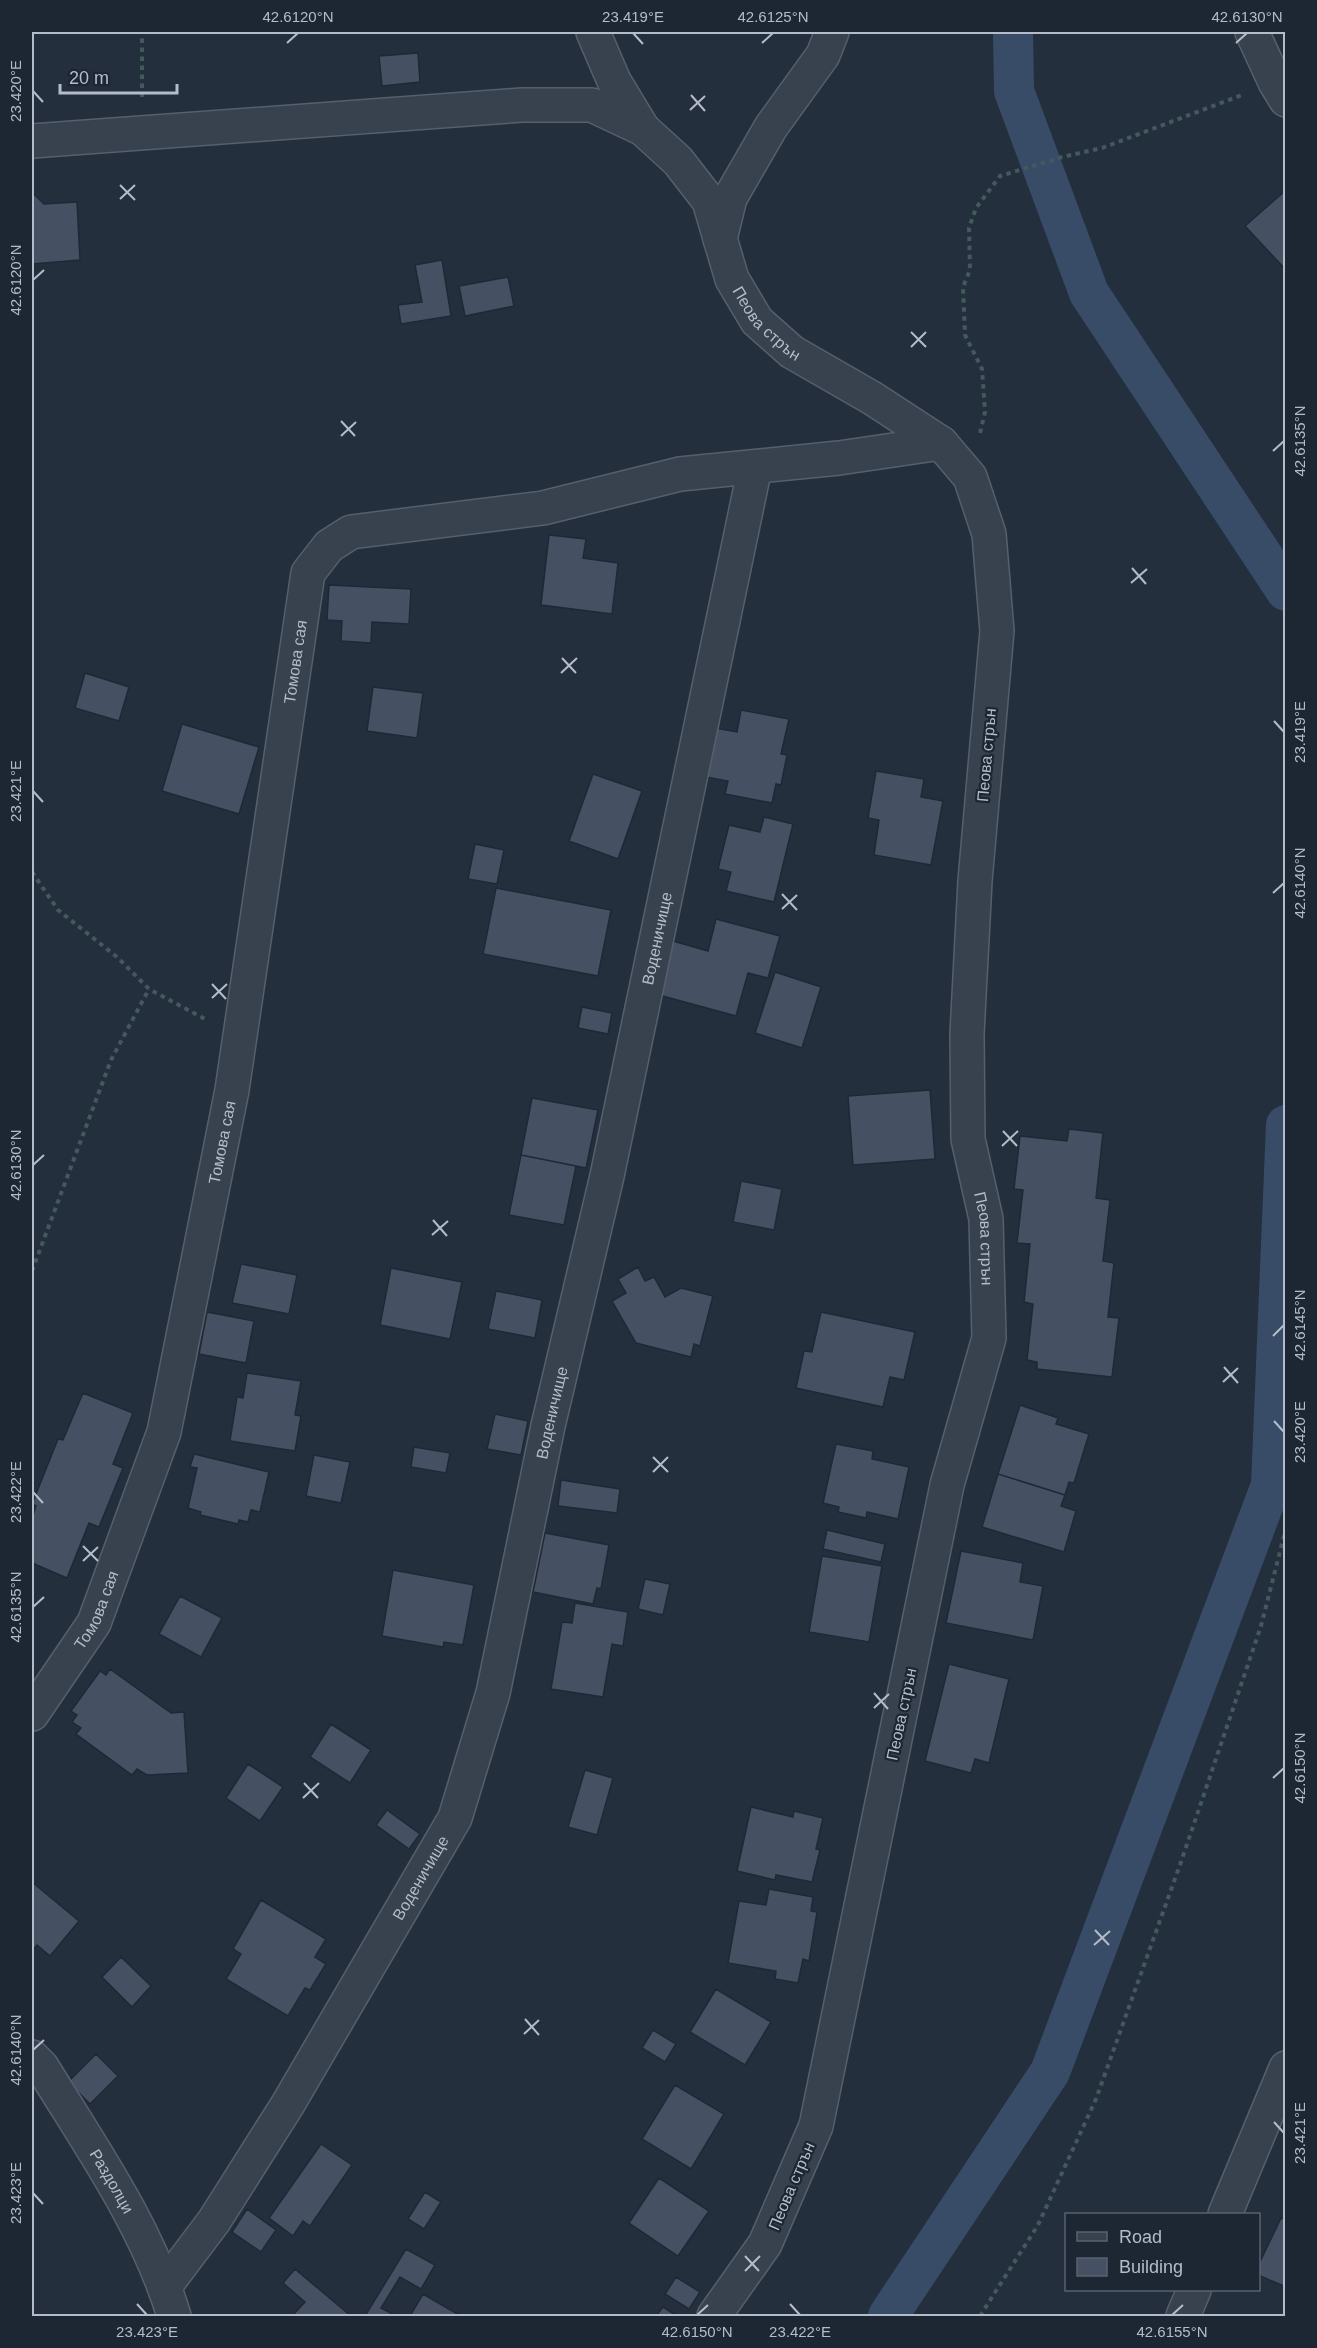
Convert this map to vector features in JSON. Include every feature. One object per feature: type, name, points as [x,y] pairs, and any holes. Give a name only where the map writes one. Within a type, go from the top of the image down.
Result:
[{"type":"street","points":[[593,32],[614,81],[643,129]]},
{"type":"street","points":[[720,239],[730,198],[771,127],[823,55],[832,32]]},
{"type":"street","points":[[1252,32],[1280,91]]},
{"type":"street","points":[[32,141],[534,105],[592,105],[643,129]]},
{"type":"street","name":"Пеова стрън","points":[[643,129],[678,161],[709,201],[732,279],[757,321],[792,352],[872,398],[941,442],[970,477],[989,534],[997,631],[975,881],[967,1034],[968,1139],[986,1219],[988,1338],[947,1485],[816,2126],[765,2244],[714,2316]]},
{"type":"street","points":[[755,467],[941,442]]},
{"type":"street","name":"Томова сая","points":[[32,1714],[94,1623],[164,1432],[232,1090],[308,573],[329,546],[351,532],[543,508],[680,474],[755,467]]},
{"type":"street","name":"Воденичище","points":[[170,2301],[213,2221],[288,2104],[455,1818],[493,1693],[548,1426],[607,1176],[755,467]]},
{"type":"street","name":"Раздолци","points":[[32,2057],[42,2067],[123,2200],[170,2301]]},
{"type":"street","points":[[1225,2213],[1286,2068]]},
{"type":"street","points":[[1183,2316],[1193,2291]]},
{"type":"path","points":[[141,134],[142,32]]},
{"type":"path","points":[[970,477],[985,412],[982,369],[965,335],[963,287],[970,270],[969,228],[976,208],[1000,176],[1062,157],[1102,148],[1280,91]]},
{"type":"path","points":[[32,872],[58,910],[117,957],[149,989],[207,1021]]},
{"type":"path","points":[[32,1271],[111,1060],[149,989]]},
{"type":"path","points":[[980,2316],[1038,2225],[1096,2099],[1181,1862],[1261,1626],[1286,1528]]},
{"type":"building","points":[[418,53],[420,82],[382,86],[379,56]]},
{"type":"building","points":[[1286,190],[1286,270],[1245,226]]},
{"type":"building","points":[[32,192],[44,204],[77,202],[80,260],[32,264]]},
{"type":"building","points":[[442,260],[451,316],[401,324],[398,305],[422,302],[415,265]]},
{"type":"building","points":[[508,277],[514,306],[465,316],[459,286]]},
{"type":"building","points":[[549,535],[586,539],[583,558],[618,563],[612,614],[541,605]]},
{"type":"building","points":[[329,585],[411,589],[409,624],[372,622],[371,643],[341,641],[342,621],[327,620]]},
{"type":"building","points":[[85,673],[129,687],[119,721],[75,708]]},
{"type":"building","points":[[373,687],[423,693],[417,738],[367,731]]},
{"type":"building","points":[[741,710],[789,719],[781,754],[787,755],[781,785],[776,784],[772,803],[725,794],[728,781],[706,777],[715,728],[737,732]]},
{"type":"building","points":[[182,724],[259,747],[239,814],[162,791]]},
{"type":"building","points":[[876,771],[924,779],[921,797],[943,801],[931,865],[874,855],[879,820],[868,818]]},
{"type":"building","points":[[593,774],[642,791],[618,859],[569,841]]},
{"type":"building","points":[[764,817],[793,824],[774,902],[726,891],[731,872],[718,869],[729,825],[760,832]]},
{"type":"building","points":[[475,844],[504,850],[497,884],[468,879]]},
{"type":"building","points":[[496,888],[611,910],[598,976],[483,954]]},
{"type":"building","points":[[716,919],[780,936],[768,978],[748,973],[736,1016],[659,995],[673,941],[708,951]]},
{"type":"building","points":[[775,972],[821,987],[802,1048],[755,1033]]},
{"type":"building","points":[[582,1007],[612,1013],[608,1034],[578,1028]]},
{"type":"building","points":[[930,1090],[935,1159],[853,1165],[848,1096]]},
{"type":"building","points":[[532,1098],[598,1110],[586,1168],[521,1155]]},
{"type":"building","points":[[1069,1129],[1103,1133],[1096,1198],[1110,1200],[1103,1261],[1114,1263],[1108,1317],[1119,1318],[1112,1377],[1037,1369],[1037,1362],[1027,1360],[1033,1304],[1024,1302],[1030,1244],[1017,1243],[1023,1190],[1014,1189],[1020,1136],[1067,1141]]},
{"type":"building","points":[[521,1155],[576,1166],[564,1225],[509,1215]]},
{"type":"building","points":[[741,1181],[782,1189],[774,1230],[733,1222]]},
{"type":"building","points":[[241,1264],[297,1275],[289,1314],[232,1303]]},
{"type":"building","points":[[638,1267],[645,1281],[654,1277],[665,1297],[681,1288],[713,1296],[700,1346],[694,1344],[691,1357],[636,1343],[612,1301],[626,1293],[618,1279]]},
{"type":"building","points":[[391,1268],[462,1282],[450,1339],[380,1325]]},
{"type":"building","points":[[496,1291],[542,1300],[535,1338],[488,1329]]},
{"type":"building","points":[[207,1312],[254,1321],[246,1363],[199,1354]]},
{"type":"building","points":[[821,1312],[915,1332],[904,1380],[890,1377],[883,1407],[796,1388],[804,1351],[812,1352]]},
{"type":"building","points":[[247,1373],[301,1381],[295,1415],[301,1416],[295,1451],[230,1441],[237,1397],[243,1398]]},
{"type":"building","points":[[83,1393],[133,1413],[113,1464],[123,1468],[99,1527],[89,1523],[67,1578],[32,1563],[32,1518],[36,1506],[32,1504],[58,1439],[63,1440]]},
{"type":"building","points":[[1020,1405],[1058,1418],[1056,1424],[1089,1434],[1074,1483],[1069,1482],[1065,1495],[998,1474]]},
{"type":"building","points":[[495,1414],[528,1421],[521,1455],[487,1449]]},
{"type":"building","points":[[836,1444],[873,1451],[872,1459],[909,1467],[898,1519],[867,1512],[866,1518],[838,1512],[839,1507],[823,1503]]},
{"type":"building","points":[[414,1447],[450,1453],[446,1473],[411,1467]]},
{"type":"building","points":[[194,1454],[269,1472],[260,1512],[251,1510],[248,1522],[239,1520],[238,1524],[200,1515],[201,1512],[188,1508],[197,1468],[190,1467]]},
{"type":"building","points":[[314,1455],[350,1462],[341,1503],[306,1496]]},
{"type":"building","points":[[998,1474],[1065,1495],[1061,1506],[1076,1511],[1064,1552],[982,1527]]},
{"type":"building","points":[[561,1480],[620,1489],[617,1513],[558,1506]]},
{"type":"building","points":[[827,1530],[885,1544],[881,1562],[823,1549]]},
{"type":"building","points":[[545,1533],[609,1545],[601,1589],[597,1588],[593,1604],[533,1592]]},
{"type":"building","points":[[961,1551],[1023,1563],[1020,1582],[1043,1586],[1033,1640],[946,1623]]},
{"type":"building","points":[[822,1556],[882,1566],[869,1642],[809,1632]]},
{"type":"building","points":[[393,1570],[474,1585],[463,1645],[444,1642],[443,1647],[382,1636]]},
{"type":"building","points":[[645,1579],[670,1584],[663,1615],[638,1609]]},
{"type":"building","points":[[180,1596],[222,1618],[201,1657],[159,1634]]},
{"type":"building","points":[[575,1603],[628,1612],[623,1646],[612,1644],[603,1697],[551,1689],[562,1622],[572,1623]]},
{"type":"building","points":[[949,1664],[1009,1679],[989,1763],[975,1759],[971,1773],[925,1761]]},
{"type":"building","points":[[110,1669],[171,1713],[184,1712],[188,1773],[147,1775],[137,1769],[132,1775],[76,1734],[81,1728],[72,1722],[77,1715],[71,1711],[100,1671],[106,1675]]},
{"type":"building","points":[[331,1724],[371,1750],[350,1783],[310,1757]]},
{"type":"building","points":[[248,1764],[283,1787],[260,1821],[226,1798]]},
{"type":"building","points":[[585,1770],[613,1778],[597,1835],[568,1827]]},
{"type":"building","points":[[751,1807],[793,1817],[794,1811],[823,1818],[816,1849],[820,1850],[812,1882],[776,1875],[775,1880],[737,1871]]},
{"type":"building","points":[[387,1810],[420,1834],[409,1849],[376,1825]]},
{"type":"building","points":[[32,1882],[79,1921],[50,1956],[37,1945],[32,1951]]},
{"type":"building","points":[[769,1889],[813,1897],[811,1911],[817,1912],[809,1961],[803,1959],[798,1983],[775,1979],[776,1971],[728,1963],[739,1901],[766,1905]]},
{"type":"building","points":[[261,1900],[326,1939],[315,1957],[326,1964],[310,1990],[305,1988],[288,2016],[226,1979],[241,1954],[233,1949]]},
{"type":"building","points":[[121,1957],[151,1986],[132,2007],[102,1977]]},
{"type":"building","points":[[716,1989],[771,2022],[745,2065],[690,2032]]},
{"type":"building","points":[[653,2030],[676,2044],[665,2062],[642,2048]]},
{"type":"building","points":[[96,2054],[118,2076],[90,2104],[68,2082]]},
{"type":"building","points":[[675,2085],[724,2114],[691,2169],[642,2139]]},
{"type":"building","points":[[321,2144],[352,2165],[310,2226],[303,2221],[293,2236],[269,2218]]},
{"type":"building","points":[[659,2178],[709,2211],[678,2256],[629,2223]]},
{"type":"building","points":[[425,2192],[441,2202],[424,2229],[408,2219]]},
{"type":"building","points":[[247,2209],[276,2230],[261,2252],[232,2232]]},
{"type":"building","points":[[1281,2218],[1286,2220],[1286,2287],[1260,2276],[1260,2262]]},
{"type":"building","points":[[406,2249],[435,2265],[421,2289],[400,2277],[381,2308],[396,2316],[365,2316]]},
{"type":"building","points":[[295,2269],[351,2316],[292,2316],[305,2302],[283,2283]]},
{"type":"building","points":[[676,2277],[700,2292],[689,2309],[665,2294]]},
{"type":"building","points":[[423,2294],[461,2316],[410,2316]]},
{"type":"building","points":[[663,2307],[677,2316],[656,2316]]},
{"type":"waterway","points":[[1013,32],[1014,91],[1089,293],[1286,591]]},
{"type":"waterway","points":[[888,2316],[1050,2072],[1271,1485],[1286,1125]]}]
